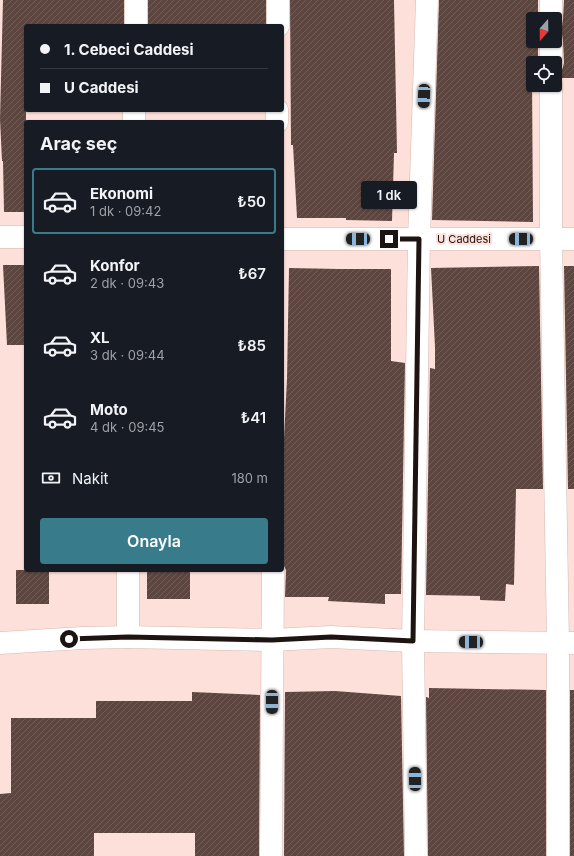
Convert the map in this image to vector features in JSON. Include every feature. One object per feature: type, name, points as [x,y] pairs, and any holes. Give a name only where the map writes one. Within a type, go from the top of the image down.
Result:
[{"type":"street","points":[[136,0],[136,24]]},
{"type":"street","points":[[278,0],[278,24]]},
{"type":"street","points":[[416,856],[413,641],[419,239],[427,0]]},
{"type":"street","points":[[551,0],[551,12]]},
{"type":"street","points":[[551,92],[551,238],[566,643],[558,856]]},
{"type":"street","points":[[0,237],[24,237]]},
{"type":"street","name":"U Caddesi","points":[[284,239],[574,239]]},
{"type":"street","points":[[128,572],[128,637]]},
{"type":"street","points":[[271,856],[273,572]]},
{"type":"street","points":[[0,643],[128,637],[272,640],[331,637],[413,641],[566,643]]},
{"type":"building","points":[[3,0],[124,0],[124,24],[24,24],[24,112],[26,112],[26,120],[24,120],[24,212],[4,212],[0,119]]},
{"type":"building","points":[[148,0],[266,0],[266,24],[148,24]]},
{"type":"building","points":[[290,0],[394,0],[397,153],[394,153],[392,221],[346,220],[346,218],[297,218],[293,145],[291,145]]},
{"type":"building","points":[[439,0],[538,0],[538,12],[526,12],[526,48],[538,48],[538,56],[526,56],[526,92],[532,92],[533,222],[432,220]]},
{"type":"building","points":[[564,0],[574,0],[574,78],[562,78],[564,63],[562,34]]},
{"type":"building","points":[[3,265],[24,265],[24,345],[7,345]]},
{"type":"building","points":[[539,266],[543,489],[516,489],[514,585],[506,584],[505,601],[480,600],[480,596],[426,595],[430,368],[435,369],[431,268]]},
{"type":"building","points":[[564,266],[574,266],[574,489],[568,489]]},
{"type":"building","points":[[289,268],[391,269],[391,361],[405,363],[401,594],[385,594],[385,604],[328,601],[329,597],[285,597],[284,438],[287,379]]},
{"type":"building","points":[[16,570],[24,570],[24,572],[49,572],[49,604],[16,604]]},
{"type":"building","points":[[147,572],[190,572],[190,599],[147,599]]},
{"type":"building","points":[[429,688],[546,690],[546,856],[428,856],[426,697],[429,698]]},
{"type":"building","points":[[570,690],[574,690],[574,856],[570,856]]},
{"type":"building","points":[[335,691],[401,696],[404,856],[284,856],[285,692]]},
{"type":"building","points":[[192,692],[260,695],[259,856],[195,856],[195,833],[94,833],[94,856],[0,856],[0,794],[11,793],[11,718],[96,718],[96,701],[192,701]]},
{"type":"route","points":[[69,639],[128,637],[272,640],[331,637],[413,641],[419,239],[389,239]]}]
